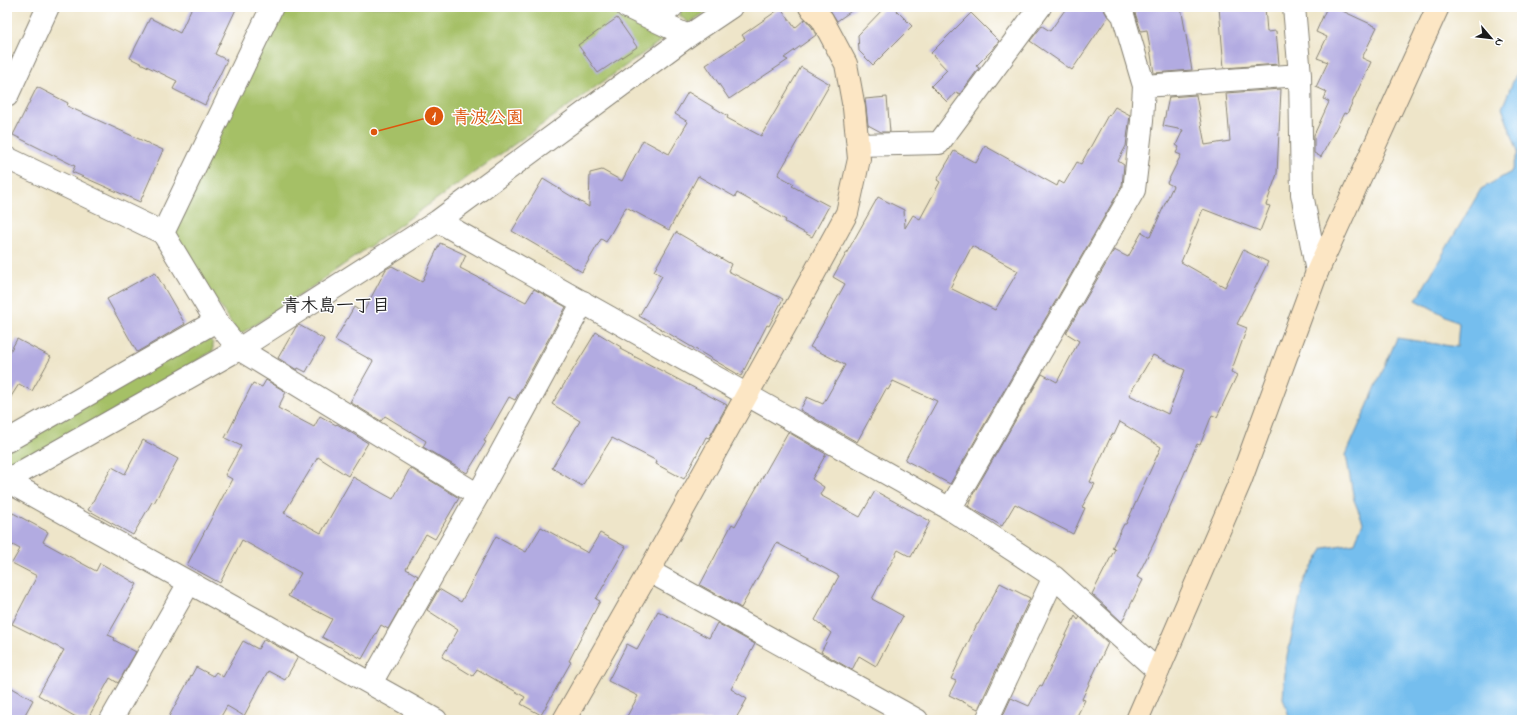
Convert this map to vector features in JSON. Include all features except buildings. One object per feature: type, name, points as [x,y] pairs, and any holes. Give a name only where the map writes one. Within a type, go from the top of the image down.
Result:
[{"type":"street","points":[[7,96],[48,7]]},
{"type":"street","points":[[163,233],[272,7]]},
{"type":"street","points":[[627,7],[688,36]]},
{"type":"street","points":[[655,20],[672,7]]},
{"type":"street","points":[[7,481],[239,349],[438,221],[688,36],[731,7]]},
{"type":"street","points":[[564,720],[649,571],[847,213],[859,159],[854,108],[846,64],[822,19],[810,7]]},
{"type":"street","points":[[858,145],[939,143],[1040,7]]},
{"type":"street","points":[[950,509],[1134,190],[1142,122],[1144,86],[1123,15],[1116,7]]},
{"type":"street","points":[[1294,7],[1300,75],[1302,194],[1317,272]]},
{"type":"street","points":[[1137,720],[1240,482],[1317,272],[1438,7]]},
{"type":"street","points":[[1144,86],[1300,75]]},
{"type":"street","points":[[7,158],[163,233],[216,321],[239,349],[478,495]]},
{"type":"street","points":[[438,221],[950,509],[1054,577],[1158,670]]},
{"type":"street","points":[[371,683],[478,495],[583,302]]},
{"type":"street","points":[[7,441],[216,321]]},
{"type":"street","points":[[7,481],[436,720]]},
{"type":"street","points":[[649,571],[917,720]]},
{"type":"street","points":[[987,720],[1054,577]]},
{"type":"street","points":[[111,720],[189,582]]},
{"type":"green space","points":[[283,7],[601,7],[665,38],[302,294],[239,335],[167,226]]},
{"type":"green space","points":[[683,7],[714,7],[689,23],[680,16],[681,9]]},
{"type":"green space","points":[[204,334],[213,343],[213,351],[17,469],[7,464],[7,452],[11,447]]},
{"type":"water","points":[[1522,60],[1522,720],[1288,720],[1289,717],[1283,698],[1286,661],[1304,580],[1324,548],[1355,543],[1363,522],[1354,500],[1346,455],[1397,338],[1457,347],[1459,323],[1416,300],[1481,189],[1511,172],[1518,152],[1502,108]]},
{"type":"place","name":"青波公園","points":[[374,132]]},
{"type":"district","name":"青木島一丁目","points":[[336,307]]}]
